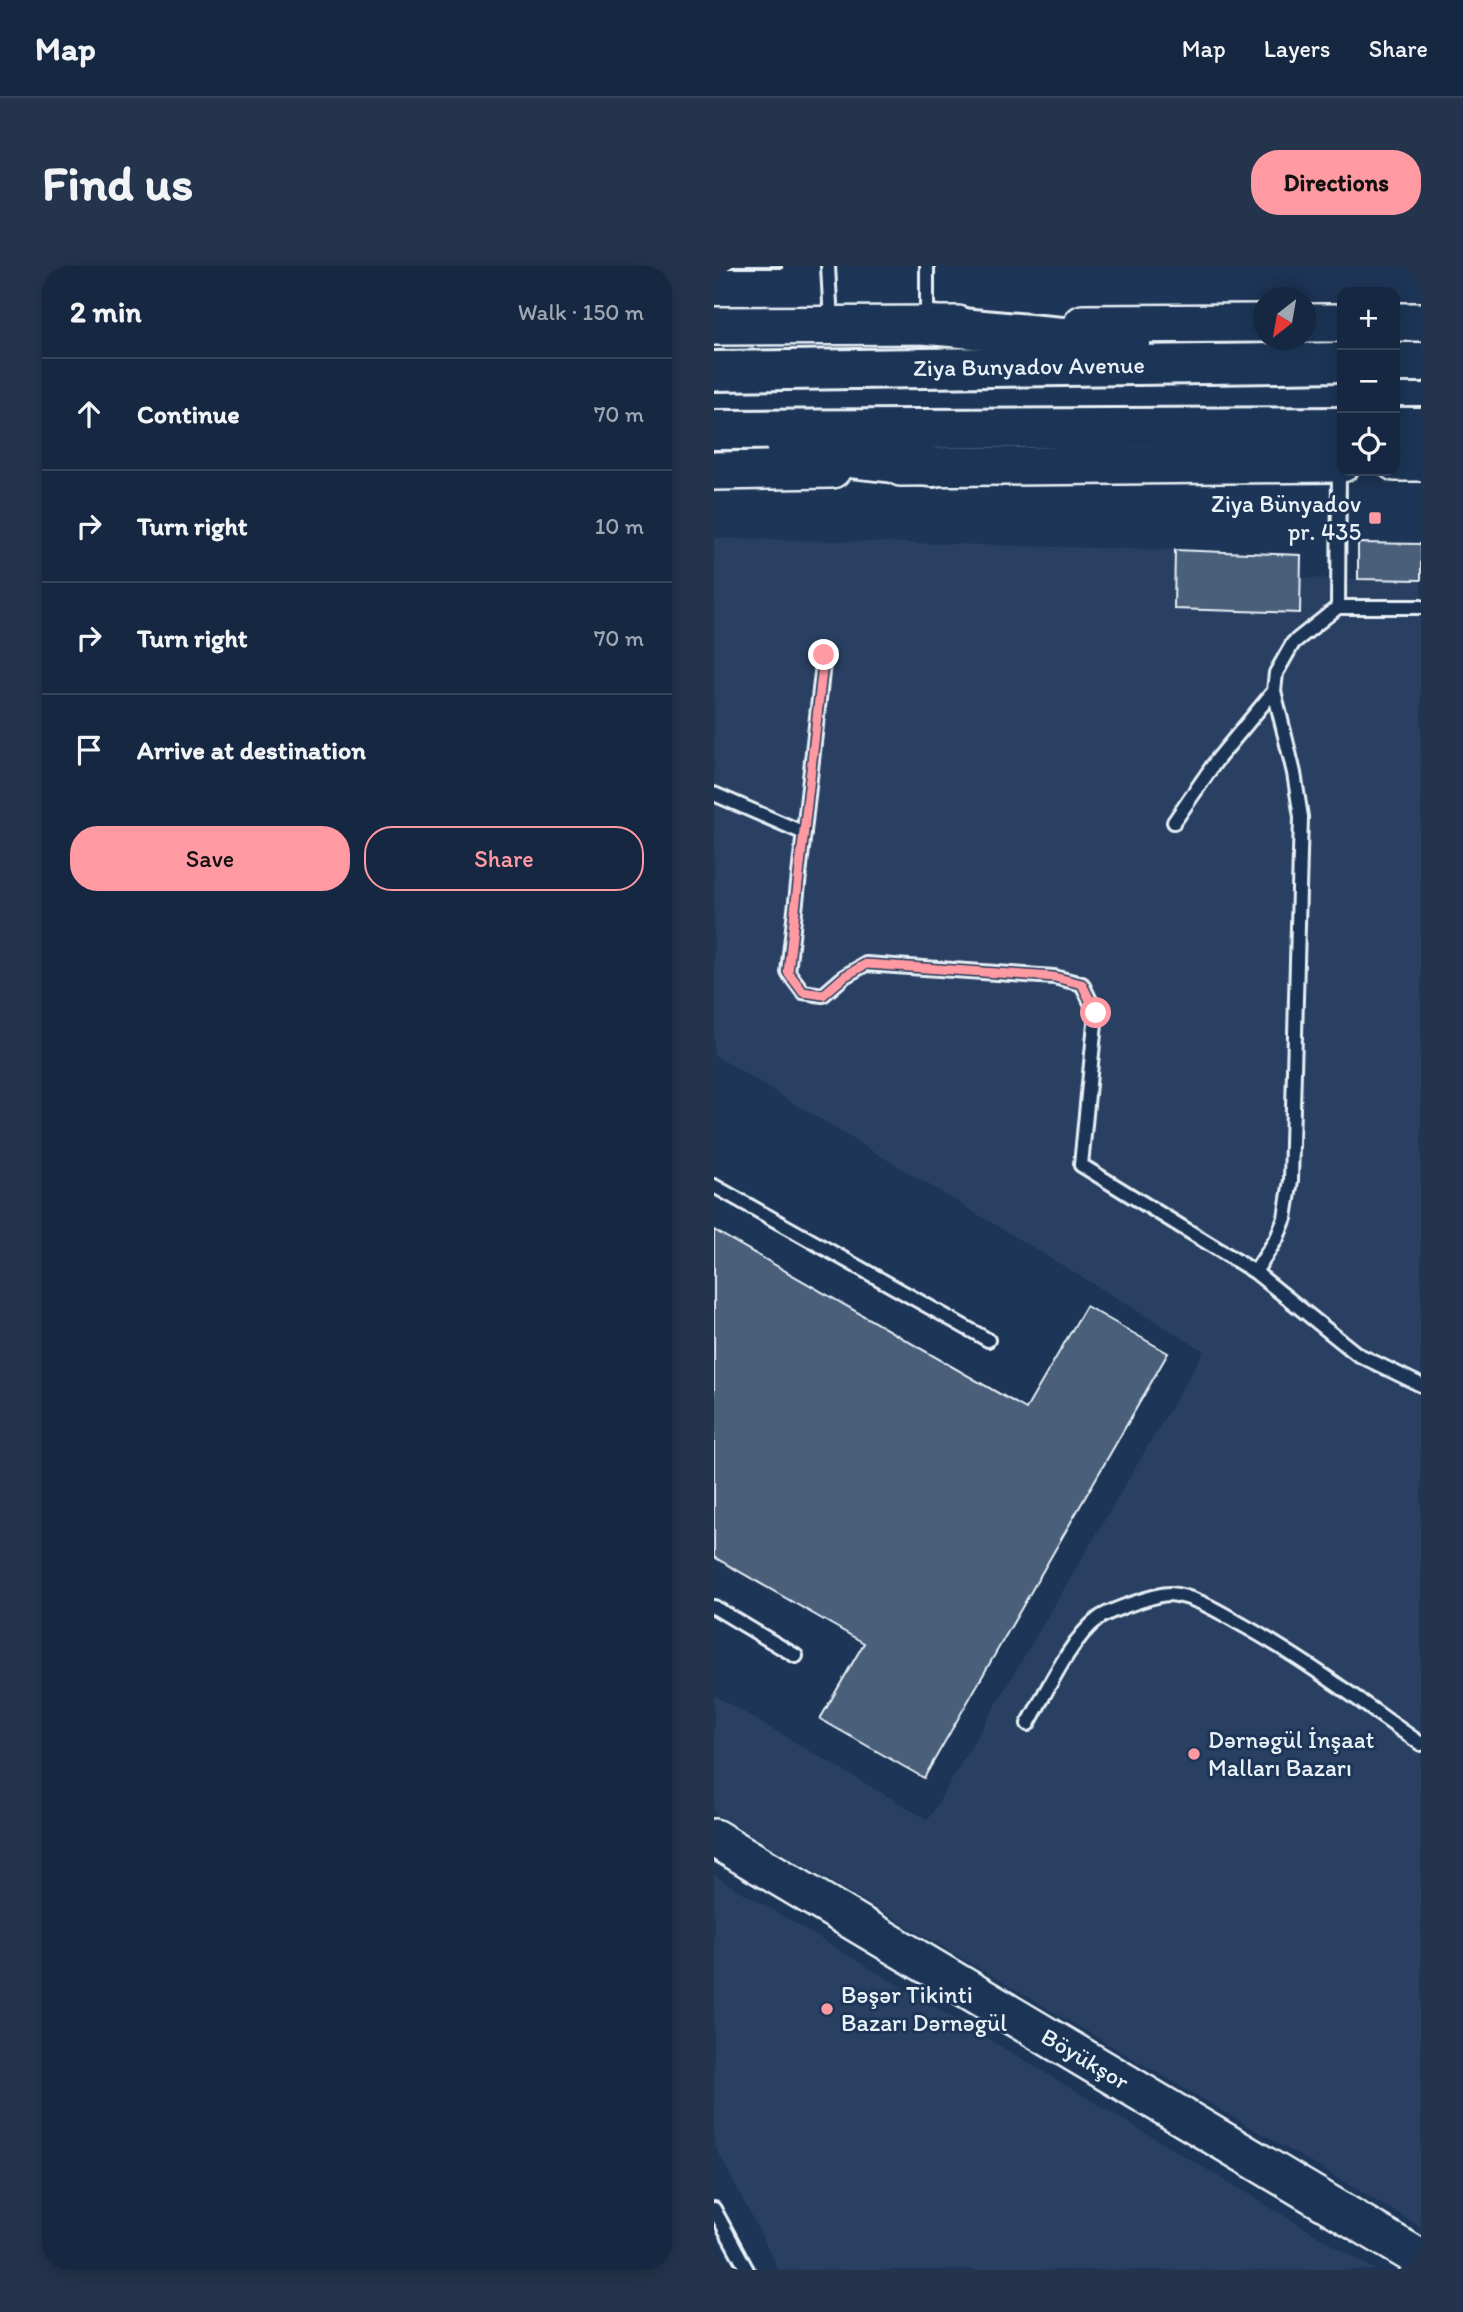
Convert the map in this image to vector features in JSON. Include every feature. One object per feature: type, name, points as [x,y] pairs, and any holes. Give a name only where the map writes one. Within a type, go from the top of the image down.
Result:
[{"type":"main road","points":[[1400,322],[1421,322]]},
{"type":"main road","name":"Ziya Bunyadov Avenue","points":[[714,326],[1253,323]]},
{"type":"main road","points":[[1316,323],[1337,323]]},
{"type":"main road","points":[[714,349],[831,326]]},
{"type":"main road","points":[[928,326],[1337,362]]},
{"type":"main road","name":"Ziya Bunyadov Avenue","points":[[714,371],[1337,362]]},
{"type":"main road","points":[[1400,362],[1421,362]]},
{"type":"main road","points":[[1400,427],[1421,427]]},
{"type":"main road","points":[[714,430],[1337,451]]},
{"type":"main road","points":[[714,443],[933,467]]},
{"type":"main road","points":[[714,471],[933,467],[1337,451]]},
{"type":"main road","points":[[1400,462],[1421,461]]},
{"type":"main road","name":"Böyükşor","points":[[714,1839],[1421,2259]]},
{"type":"lane","points":[[828,266],[831,326]]},
{"type":"lane","points":[[926,266],[928,326]]},
{"type":"lane","points":[[1338,607],[1341,476]]},
{"type":"lane","points":[[1255,1272],[1277,1238],[1285,1218],[1291,1180],[1301,817],[1294,773],[1274,691],[1276,673],[1293,643],[1338,607],[1421,607]]},
{"type":"lane","points":[[824,655],[788,972],[803,992],[823,995],[845,976],[866,964],[1054,977],[1082,984],[1096,1013],[1081,1165],[1255,1272],[1357,1354],[1421,1385]]},
{"type":"lane","points":[[1174,822],[1216,761],[1274,691]]},
{"type":"lane","points":[[714,794],[804,833]]},
{"type":"lane","points":[[714,1186],[988,1340]]},
{"type":"lane","points":[[1028,1724],[1072,1647],[1099,1618],[1122,1607],[1168,1594],[1189,1598],[1217,1611],[1288,1650],[1421,1744]]},
{"type":"lane","points":[[714,1607],[796,1656]]},
{"type":"lane","points":[[714,2209],[747,2270]]},
{"type":"shaded area","points":[[714,538],[1175,550],[1174,609],[1299,613],[1301,578],[1421,580],[1421,2227],[714,1813],[714,1695],[928,1820],[1204,1351],[714,1055]]},
{"type":"shaded area","name":"Bəşər Tikinti Bazarı Dərnəgül","points":[[714,1875],[1375,2270],[779,2270],[714,2144]]},
{"type":"building","points":[[782,266],[782,268],[714,268]]},
{"type":"building","points":[[1358,543],[1421,544],[1421,580],[1358,579]]},
{"type":"building","points":[[1175,550],[1301,555],[1300,613],[1174,609]]},
{"type":"building","points":[[714,1230],[1026,1409],[1086,1306],[1168,1353],[924,1778],[820,1719],[864,1643],[714,1557]]},
{"type":"place","name":"Ziya Bünyadov pr. 435","points":[[1375,518]]},
{"type":"place","name":"Dərnəgül İnşaat Malları Bazarı","points":[[1194,1754]]},
{"type":"place","name":"Bəşər Tikinti Bazarı Dərnəgül","points":[[827,2009]]},
{"type":"route","points":[[824,655],[788,972],[803,992],[823,995],[845,976],[866,964],[1054,977],[1082,984],[1096,1013]]}]
